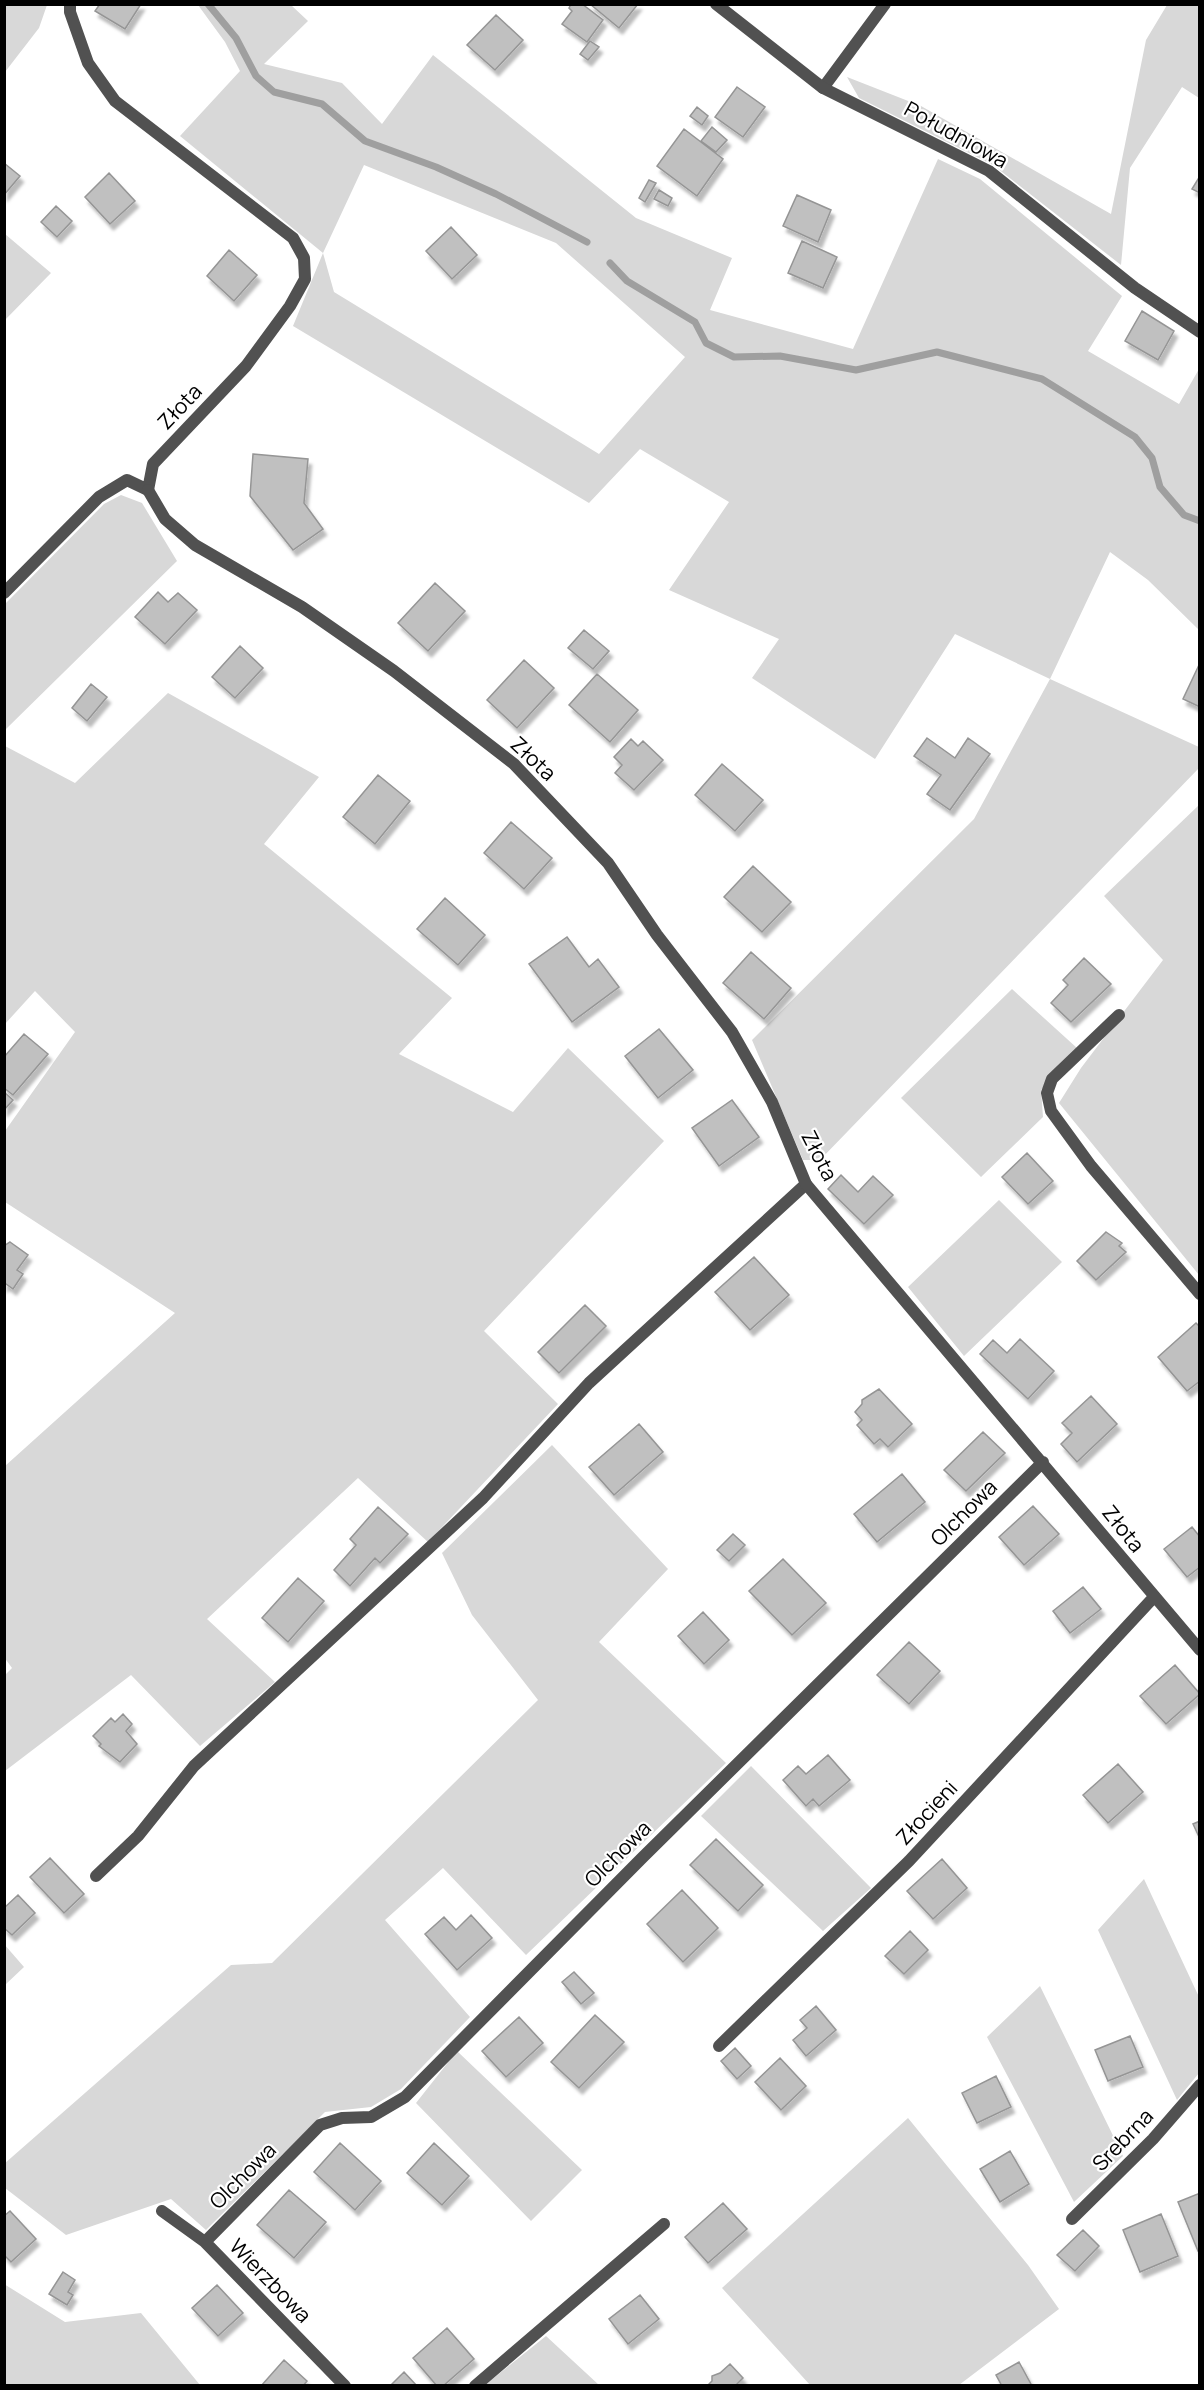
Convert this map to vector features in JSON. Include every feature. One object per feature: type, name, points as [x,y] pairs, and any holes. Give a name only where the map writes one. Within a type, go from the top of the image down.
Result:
[{"type":"street","name":"Złota","points":[[70,4],[70,12],[88,63],[115,101],[293,238],[304,258],[305,279],[291,306],[246,366],[153,464],[148,490],[165,519],[195,545],[303,607],[394,670],[514,764],[600,855],[732,1032],[772,1102],[806,1184],[1200,1650]]},
{"type":"street","name":"Południowa","points":[[716,4],[823,88],[989,171],[1135,288],[1200,332]]},
{"type":"street","points":[[823,88],[885,4]]},
{"type":"street","points":[[4,593],[99,497],[127,480],[148,490]]},
{"type":"street","points":[[1119,1015],[1052,1079],[1047,1093],[1051,1111],[1091,1166],[1200,1294]]},
{"type":"street","points":[[96,1876],[138,1836],[194,1766],[483,1498],[589,1383],[806,1184]]},
{"type":"street","name":"Olchowa","points":[[205,2242],[320,2126],[342,2118],[371,2116],[405,2097],[642,1858],[1043,1462]]},
{"type":"street","name":"Złocieni","points":[[719,2046],[909,1861],[1154,1597]]},
{"type":"street","name":"Srebrna","points":[[1072,2218],[1153,2139],[1200,2085]]},
{"type":"street","name":"Wierzbowa","points":[[162,2211],[205,2242],[345,2385]]},
{"type":"street","points":[[475,2385],[664,2224]]},
{"type":"shaded area","points":[[5,4],[47,5],[39,28],[5,72]]},
{"type":"shaded area","points":[[198,5],[291,5],[308,21],[264,64],[342,83],[382,124],[433,55],[636,218],[732,258],[710,310],[853,349],[938,159],[980,179],[1122,296],[1088,351],[1179,404],[1199,369],[1199,630],[1148,580],[1110,552],[1050,679],[955,634],[875,759],[752,678],[779,639],[669,590],[729,502],[640,449],[589,503],[293,326],[323,253],[180,136],[240,71],[225,42]],"holes":[[[364,165],[556,243],[685,357],[599,454],[334,292],[323,253]]]},
{"type":"shaded area","points":[[1167,5],[1199,5],[1199,98],[1182,87],[1130,168],[1121,265],[993,165],[859,98],[847,77],[921,106],[1111,214],[1146,40]]},
{"type":"shaded area","points":[[5,234],[51,273],[5,320]]},
{"type":"shaded area","points":[[121,495],[142,503],[177,561],[5,730],[5,604],[104,504]]},
{"type":"shaded area","points":[[1050,679],[1199,747],[1199,768],[820,1160],[803,1160],[752,1040],[974,819]]},
{"type":"shaded area","points":[[168,693],[319,777],[264,844],[452,998],[399,1054],[513,1112],[568,1048],[664,1141],[484,1331],[558,1404],[428,1542],[358,1478],[207,1619],[275,1682],[200,1746],[131,1675],[5,1771],[5,1675],[12,1668],[4,1657],[5,1466],[175,1313],[5,1202],[5,1131],[75,1032],[35,991],[5,1024],[5,746],[75,783]]},
{"type":"shaded area","points":[[1199,805],[1199,1275],[1059,1103],[1081,1068],[1163,960],[1104,896]]},
{"type":"shaded area","points":[[1012,989],[1077,1048],[1041,1090],[1043,1117],[981,1177],[901,1098]]},
{"type":"shaded area","points":[[999,1200],[1062,1262],[964,1356],[908,1287]]},
{"type":"shaded area","points":[[552,1445],[668,1569],[599,1642],[726,1763],[526,1955],[443,1868],[385,1920],[470,2017],[401,2089],[371,2107],[325,2112],[206,2230],[171,2199],[66,2235],[5,2188],[4,2164],[231,1965],[272,1963],[538,1700],[472,1615],[442,1553]]},
{"type":"shaded area","points":[[751,1766],[871,1888],[823,1931],[701,1816]]},
{"type":"shaded area","points":[[1144,1879],[1199,1997],[1199,2073],[1177,2100],[1098,1930]]},
{"type":"shaded area","points":[[4,1944],[24,1967],[5,1985],[4,1985]]},
{"type":"shaded area","points":[[1040,1986],[1123,2156],[1074,2202],[987,2037]]},
{"type":"shaded area","points":[[457,2051],[582,2170],[531,2221],[416,2103]]},
{"type":"shaded area","points":[[908,2118],[1028,2265],[1059,2309],[959,2385],[810,2385],[722,2288]]},
{"type":"shaded area","points":[[4,2284],[65,2322],[141,2313],[200,2385],[5,2385]]},
{"type":"shaded area","points":[[546,2336],[599,2385],[485,2385]]},
{"type":"building","points":[[100,4],[141,4],[125,29],[95,11]]},
{"type":"building","points":[[571,4],[582,4],[603,20],[587,42],[562,24],[572,11],[569,8]]},
{"type":"building","points":[[590,4],[638,4],[619,28]]},
{"type":"building","points":[[496,15],[523,40],[495,70],[467,45]]},
{"type":"building","points":[[590,41],[599,47],[588,60],[580,54]]},
{"type":"building","points":[[737,87],[765,107],[743,137],[715,117]]},
{"type":"building","points":[[697,107],[708,116],[702,125],[690,116]]},
{"type":"building","points":[[712,127],[727,140],[716,152],[701,141]]},
{"type":"building","points":[[684,129],[723,159],[697,196],[657,166]]},
{"type":"building","points":[[4,163],[20,176],[4,195]]},
{"type":"building","points":[[109,173],[135,201],[110,224],[85,197]]},
{"type":"building","points":[[1200,176],[1200,193],[1192,189]]},
{"type":"building","points":[[649,180],[656,183],[645,202],[639,198]]},
{"type":"building","points":[[659,190],[672,198],[668,206],[654,199]]},
{"type":"building","points":[[797,195],[831,210],[818,242],[783,226]]},
{"type":"building","points":[[56,206],[72,221],[57,237],[41,222]]},
{"type":"building","points":[[451,227],[477,255],[452,279],[426,251]]},
{"type":"building","points":[[802,241],[837,257],[823,288],[788,273]]},
{"type":"building","points":[[229,250],[257,275],[234,301],[207,276]]},
{"type":"building","points":[[1142,311],[1174,331],[1158,360],[1125,341]]},
{"type":"building","points":[[253,454],[308,459],[304,503],[323,529],[293,550],[250,496]]},
{"type":"building","points":[[435,583],[465,611],[428,651],[398,623]]},
{"type":"building","points":[[158,592],[168,602],[178,593],[197,610],[165,644],[135,617]]},
{"type":"building","points":[[584,630],[609,651],[593,669],[568,648]]},
{"type":"building","points":[[240,646],[263,668],[235,698],[212,677]]},
{"type":"building","points":[[524,660],[554,688],[517,728],[487,700]]},
{"type":"building","points":[[1200,665],[1200,707],[1183,699]]},
{"type":"building","points":[[597,674],[638,710],[610,742],[569,705]]},
{"type":"building","points":[[91,684],[107,697],[87,721],[72,708]]},
{"type":"building","points":[[927,738],[955,758],[968,738],[990,754],[950,810],[927,794],[941,775],[914,756]]},
{"type":"building","points":[[631,739],[638,746],[643,741],[663,760],[634,790],[615,773],[622,765],[614,757]]},
{"type":"building","points":[[722,764],[763,800],[735,831],[695,795]]},
{"type":"building","points":[[378,775],[410,801],[375,844],[343,817]]},
{"type":"building","points":[[511,822],[552,858],[524,889],[484,853]]},
{"type":"building","points":[[753,866],[791,902],[762,932],[724,897]]},
{"type":"building","points":[[445,898],[485,935],[458,965],[417,929]]},
{"type":"building","points":[[567,937],[589,967],[598,959],[619,987],[572,1022],[529,964]]},
{"type":"building","points":[[751,952],[791,988],[764,1019],[723,983]]},
{"type":"building","points":[[1084,958],[1111,984],[1071,1022],[1051,1003],[1068,985],[1063,980]]},
{"type":"building","points":[[659,1029],[693,1070],[658,1098],[625,1056]]},
{"type":"building","points":[[24,1034],[48,1054],[13,1095],[4,1088],[4,1057]]},
{"type":"building","points":[[4,1092],[13,1100],[4,1110]]},
{"type":"building","points":[[732,1100],[759,1137],[719,1166],[692,1128]]},
{"type":"building","points":[[1027,1153],[1053,1181],[1028,1204],[1002,1177]]},
{"type":"building","points":[[841,1175],[858,1192],[873,1176],[893,1195],[864,1224],[828,1189]]},
{"type":"building","points":[[1106,1232],[1122,1243],[1119,1246],[1126,1252],[1096,1280],[1077,1261]]},
{"type":"building","points":[[10,1242],[28,1255],[17,1270],[23,1274],[13,1289],[6,1284],[4,1286],[4,1246]]},
{"type":"building","points":[[754,1257],[789,1295],[750,1330],[715,1292]]},
{"type":"building","points":[[585,1305],[606,1326],[559,1373],[538,1352]]},
{"type":"building","points":[[1196,1323],[1200,1327],[1200,1381],[1187,1391],[1158,1357]]},
{"type":"building","points":[[1020,1339],[1054,1371],[1028,1399],[980,1354],[993,1340],[1007,1353]]},
{"type":"building","points":[[879,1389],[912,1424],[888,1447],[880,1439],[874,1444],[857,1425],[862,1420],[855,1412],[862,1404],[862,1400]]},
{"type":"building","points":[[1091,1396],[1117,1424],[1077,1462],[1061,1444],[1072,1433],[1062,1423]]},
{"type":"building","points":[[639,1424],[663,1452],[614,1495],[589,1467]]},
{"type":"building","points":[[983,1432],[1005,1453],[966,1491],[944,1470]]},
{"type":"building","points":[[902,1474],[925,1502],[877,1542],[854,1514]]},
{"type":"building","points":[[1033,1506],[1059,1534],[1024,1565],[999,1537]]},
{"type":"building","points":[[378,1507],[408,1534],[380,1563],[375,1558],[350,1586],[334,1570],[356,1545],[350,1539]]},
{"type":"building","points":[[1192,1527],[1200,1537],[1200,1567],[1187,1577],[1164,1549]]},
{"type":"building","points":[[733,1534],[745,1545],[729,1561],[717,1550]]},
{"type":"building","points":[[783,1559],[826,1603],[792,1635],[749,1591]]},
{"type":"building","points":[[298,1578],[324,1601],[288,1642],[262,1618]]},
{"type":"building","points":[[1083,1587],[1101,1609],[1070,1633],[1053,1611]]},
{"type":"building","points":[[703,1612],[729,1640],[704,1664],[678,1636]]},
{"type":"building","points":[[909,1642],[940,1671],[909,1704],[877,1675]]},
{"type":"building","points":[[1175,1665],[1200,1694],[1166,1724],[1140,1696]]},
{"type":"building","points":[[123,1714],[132,1724],[126,1731],[137,1744],[120,1762],[99,1746],[101,1744],[93,1736],[111,1718],[115,1722]]},
{"type":"building","points":[[828,1755],[850,1780],[819,1806],[813,1799],[806,1806],[783,1780],[798,1766],[806,1774]]},
{"type":"building","points":[[1118,1764],[1143,1792],[1108,1823],[1083,1795]]},
{"type":"building","points":[[1200,1821],[1200,1839],[1193,1824]]},
{"type":"building","points":[[716,1839],[763,1885],[738,1911],[690,1865]]},
{"type":"building","points":[[50,1858],[84,1894],[64,1913],[30,1877]]},
{"type":"building","points":[[942,1859],[967,1888],[933,1919],[907,1891]]},
{"type":"building","points":[[682,1890],[718,1928],[683,1962],[647,1924]]},
{"type":"building","points":[[18,1895],[35,1913],[12,1935],[4,1928],[4,1908]]},
{"type":"building","points":[[471,1915],[492,1938],[457,1970],[425,1934],[444,1917],[456,1930]]},
{"type":"building","points":[[910,1931],[928,1950],[904,1974],[885,1956]]},
{"type":"building","points":[[574,1972],[594,1993],[581,2004],[562,1982]]},
{"type":"building","points":[[816,2006],[836,2030],[806,2056],[793,2040],[807,2028],[800,2020]]},
{"type":"building","points":[[595,2015],[624,2042],[579,2088],[551,2062]]},
{"type":"building","points":[[519,2017],[543,2043],[506,2077],[482,2051]]},
{"type":"building","points":[[1130,2036],[1143,2067],[1108,2081],[1095,2050]]},
{"type":"building","points":[[735,2048],[751,2066],[737,2079],[721,2061]]},
{"type":"building","points":[[780,2058],[806,2086],[781,2110],[755,2082]]},
{"type":"building","points":[[996,2076],[1011,2107],[977,2123],[962,2093]]},
{"type":"building","points":[[340,2143],[381,2181],[355,2210],[314,2172]]},
{"type":"building","points":[[434,2143],[469,2176],[442,2205],[407,2173]]},
{"type":"building","points":[[1010,2151],[1029,2184],[1000,2202],[980,2169]]},
{"type":"building","points":[[289,2190],[326,2222],[294,2258],[257,2225]]},
{"type":"building","points":[[1200,2193],[1200,2250],[1198,2251],[1178,2202]]},
{"type":"building","points":[[723,2203],[747,2229],[708,2263],[685,2237]]},
{"type":"building","points":[[10,2211],[36,2239],[11,2262],[4,2255],[4,2216]]},
{"type":"building","points":[[1161,2214],[1178,2256],[1140,2272],[1123,2230]]},
{"type":"building","points":[[1083,2230],[1099,2246],[1075,2271],[1057,2255]]},
{"type":"building","points":[[63,2272],[75,2280],[68,2292],[73,2295],[67,2305],[49,2294]]},
{"type":"building","points":[[217,2285],[243,2313],[218,2336],[192,2308]]},
{"type":"building","points":[[640,2295],[659,2319],[628,2344],[609,2319]]},
{"type":"building","points":[[447,2328],[474,2359],[443,2386],[437,2386],[413,2358]]},
{"type":"building","points":[[284,2360],[307,2381],[303,2386],[261,2386]]},
{"type":"building","points":[[1019,2362],[1032,2386],[1002,2386],[996,2375]]},
{"type":"building","points":[[730,2364],[743,2378],[737,2384],[739,2386],[707,2386],[712,2381],[712,2376],[720,2373]]},
{"type":"building","points":[[404,2372],[417,2386],[390,2386]]},
{"type":"waterway","points":[[208,4],[236,38],[256,76],[274,92],[322,104],[365,141],[436,167],[496,194],[587,242]]},
{"type":"waterway","points":[[610,263],[627,281],[695,322],[706,343],[734,357],[780,356],[856,370],[937,352],[1042,379],[1135,437],[1152,458],[1160,487],[1184,515],[1200,521]]}]
